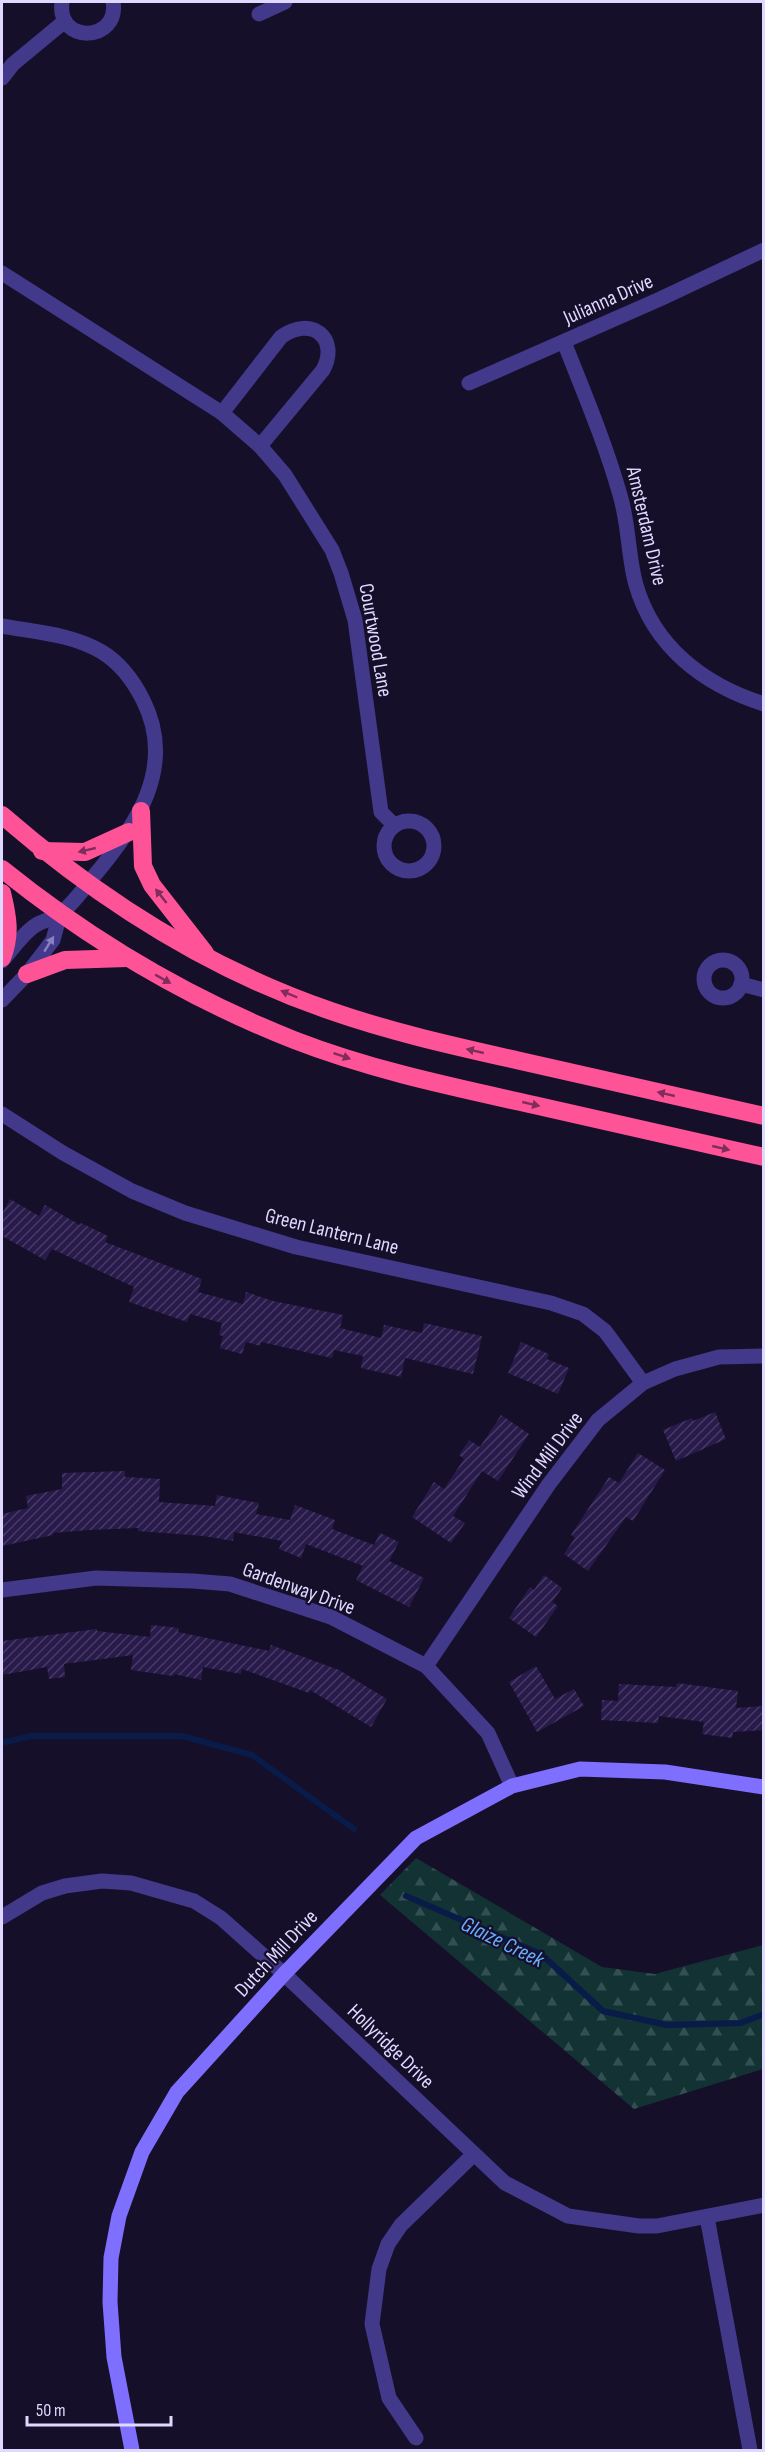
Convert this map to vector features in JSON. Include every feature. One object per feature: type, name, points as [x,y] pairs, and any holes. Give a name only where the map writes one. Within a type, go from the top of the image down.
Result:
[{"type":"highway","points":[[141,811],[143,866],[153,885],[209,959]]},
{"type":"highway","points":[[2,815],[42,850],[122,908],[209,959],[331,1011],[400,1032],[764,1116]]},
{"type":"highway","points":[[42,850],[85,852],[129,832]]},
{"type":"highway","points":[[2,869],[60,914],[127,958],[230,1013],[295,1040],[362,1063],[499,1097],[764,1157]]},
{"type":"highway","points":[[2,893],[9,921],[8,943],[2,960]]},
{"type":"highway","points":[[27,974],[65,960],[127,958]]},
{"type":"street","points":[[62,2],[65,21],[78,32],[95,33],[108,23],[112,15],[113,2]]},
{"type":"street","points":[[259,14],[285,2]]},
{"type":"street","points":[[2,78],[13,64],[65,21]]},
{"type":"street","name":"Julianna Drive","points":[[469,383],[660,299],[764,250]]},
{"type":"street","name":"Courtwood Lane","points":[[2,273],[222,413],[260,446],[285,475],[332,550],[341,573],[355,620],[381,812],[394,825]]},
{"type":"street","points":[[222,413],[281,337],[292,329],[302,327],[311,328],[319,333],[327,344],[328,362],[260,446]]},
{"type":"street","name":"Amsterdam Drive","points":[[564,342],[606,445],[622,499],[636,585],[653,622],[673,652],[707,679],[743,698],[764,704]]},
{"type":"street","points":[[2,626],[62,636],[103,653],[134,681],[147,708],[155,735],[155,761],[150,789],[129,832],[60,914],[35,926],[2,960]]},
{"type":"street","points":[[2,1000],[27,974],[53,940],[60,914]]},
{"type":"street","points":[[741,984],[764,990]]},
{"type":"street","name":"Green Lantern Lane","points":[[2,1114],[63,1153],[132,1191],[185,1213],[296,1247],[551,1303],[584,1314],[605,1331],[643,1383]]},
{"type":"street","name":"Wind Mill Drive","points":[[426,1666],[549,1484],[598,1420],[643,1383],[675,1369],[719,1357],[764,1356]]},
{"type":"street","name":"Gardenway Drive","points":[[2,1590],[96,1578],[230,1584],[331,1617],[426,1666],[488,1733],[512,1786]]},
{"type":"street","name":"Dutch Mill Drive","points":[[132,2451],[114,2357],[110,2302],[111,2258],[119,2216],[142,2152],[177,2092],[284,1974],[416,1838],[512,1786],[580,1769],[664,1772],[764,1787]]},
{"type":"street","name":"Hollyridge Drive","points":[[2,1917],[42,1893],[102,1881],[130,1883],[194,1902],[221,1918],[284,1974],[505,2183],[568,2216],[639,2226],[657,2226],[764,2205]]},
{"type":"street","points":[[416,2438],[389,2398],[372,2324],[379,2269],[388,2244],[401,2224],[474,2154]]},
{"type":"street","points":[[707,2217],[750,2451]]},
{"type":"green space","points":[[416,1858],[602,1967],[655,1974],[763,1945],[763,2069],[634,2109],[380,1895]]},
{"type":"building","points":[[10,1199],[39,1216],[45,1205],[80,1225],[81,1223],[108,1236],[105,1242],[202,1279],[198,1292],[243,1304],[246,1292],[273,1301],[343,1315],[340,1328],[381,1338],[384,1325],[422,1333],[424,1323],[482,1336],[473,1374],[405,1358],[401,1377],[361,1368],[363,1356],[334,1350],[332,1358],[261,1342],[260,1346],[246,1342],[242,1354],[220,1348],[223,1336],[219,1335],[222,1323],[190,1314],[187,1322],[129,1302],[134,1287],[52,1249],[45,1260],[2,1236],[2,1214]]},
{"type":"building","points":[[521,1342],[549,1354],[547,1359],[569,1368],[558,1394],[508,1373]]},
{"type":"building","points":[[715,1412],[726,1439],[676,1461],[663,1430],[692,1418],[693,1421]]},
{"type":"building","points":[[501,1415],[529,1434],[498,1481],[482,1471],[453,1516],[465,1523],[451,1543],[412,1517],[434,1482],[444,1489],[464,1459],[459,1455],[469,1440],[480,1447]]},
{"type":"building","points":[[638,1453],[665,1470],[633,1521],[626,1517],[588,1571],[564,1554],[575,1538],[571,1535],[609,1477],[619,1483]]},
{"type":"building","points":[[125,1471],[125,1477],[160,1479],[159,1502],[215,1506],[217,1495],[259,1503],[256,1514],[290,1520],[295,1505],[335,1520],[332,1529],[374,1545],[380,1533],[399,1542],[389,1561],[424,1578],[409,1607],[356,1580],[363,1566],[306,1544],[301,1558],[279,1549],[282,1541],[234,1532],[233,1541],[204,1536],[138,1531],[138,1528],[88,1530],[53,1533],[53,1535],[2,1546],[2,1514],[28,1508],[26,1496],[62,1489],[62,1473]]},
{"type":"building","points":[[544,1575],[562,1588],[552,1602],[558,1606],[536,1637],[509,1618],[530,1587],[534,1590]]},
{"type":"building","points":[[151,1625],[179,1628],[178,1632],[269,1651],[271,1645],[339,1670],[387,1699],[371,1727],[310,1690],[309,1693],[242,1669],[241,1674],[203,1667],[201,1680],[174,1674],[173,1676],[131,1670],[133,1655],[64,1664],[65,1677],[49,1679],[47,1667],[2,1675],[2,1641],[97,1629],[97,1631],[150,1637]]},
{"type":"building","points":[[536,1666],[555,1699],[574,1689],[584,1706],[537,1732],[509,1682]]},
{"type":"building","points":[[677,1683],[738,1691],[736,1708],[764,1706],[764,1730],[733,1732],[732,1738],[702,1734],[704,1722],[659,1716],[658,1723],[601,1720],[602,1700],[618,1701],[619,1684],[676,1687]]},
{"type":"waterway","points":[[2,1743],[31,1736],[182,1736],[252,1755],[354,1829]]},
{"type":"waterway","name":"Glaize Creek","points":[[406,1896],[541,1954],[603,2011],[667,2025],[741,2023],[764,2014]]}]
